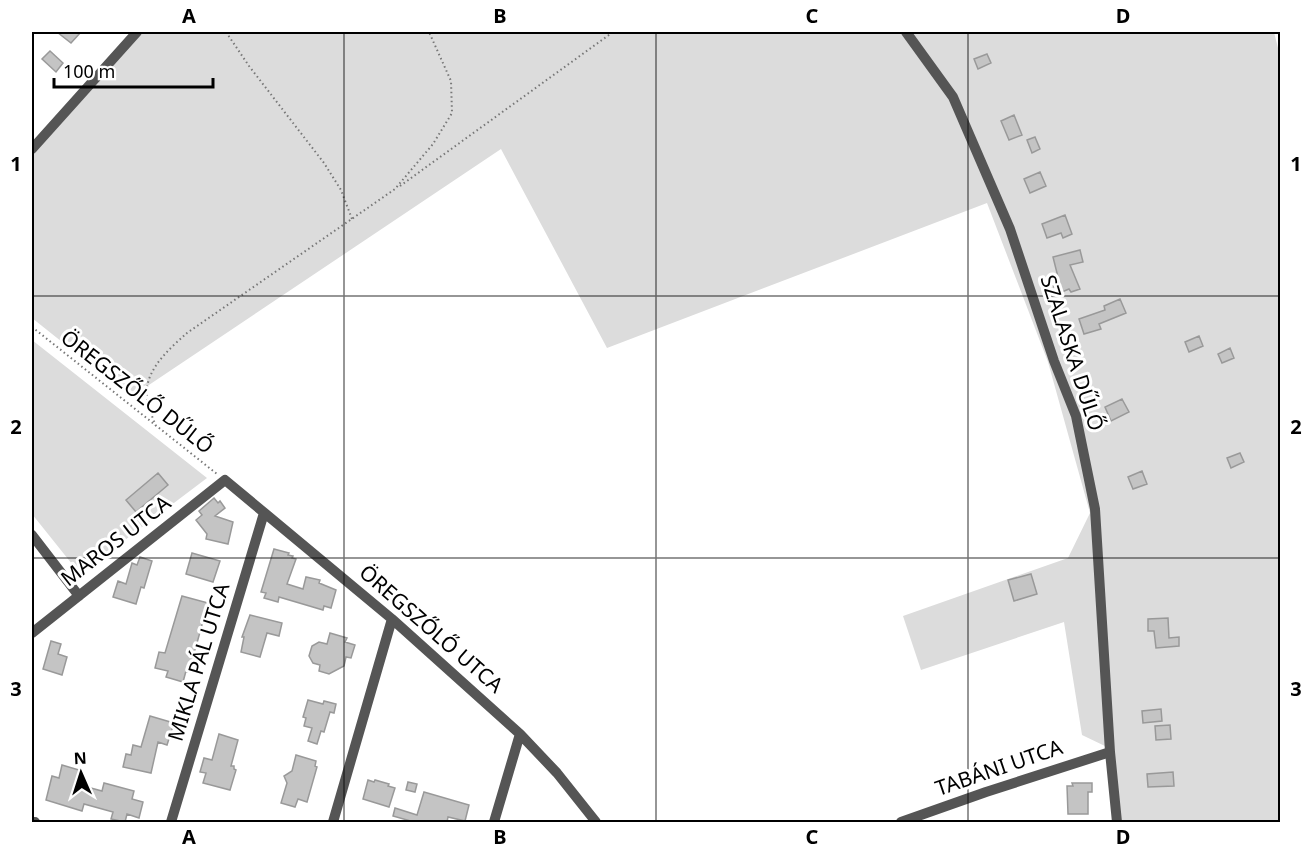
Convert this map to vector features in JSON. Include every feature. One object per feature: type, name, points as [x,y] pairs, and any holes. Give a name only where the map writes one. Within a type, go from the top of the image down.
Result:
[{"type":"street","points":[[32,149],[137,32]]},
{"type":"street","name":"SZALASKA DŰLŐ","points":[[906,32],[953,98],[1010,229],[1054,361],[1076,416],[1095,509],[1110,752],[1117,822]]},
{"type":"street","name":"ÖREGSZŐLŐ UTCA","points":[[225,480],[393,619],[520,734],[557,773],[596,822]]},
{"type":"street","name":"MAROS UTCA","points":[[32,633],[225,480]]},
{"type":"street","name":"MIKLA PÁL UTCA","points":[[171,822],[264,513]]},
{"type":"street","points":[[32,535],[79,596]]},
{"type":"street","points":[[333,822],[393,619]]},
{"type":"street","points":[[494,822],[520,734]]},
{"type":"street","name":"TABÁNI UTCA","points":[[901,822],[1110,752]]},
{"type":"path","points":[[226,32],[249,66],[324,163],[341,189],[352,219]]},
{"type":"path","points":[[395,189],[434,144],[452,113],[451,81],[429,32]]},
{"type":"path","points":[[156,426],[147,402],[147,382],[164,353],[187,333],[395,189],[613,32]]},
{"type":"path","name":"ÖREGSZŐLŐ DŰLŐ","points":[[32,327],[225,480]]},
{"type":"shaded area","points":[[142,32],[1274,32],[1280,56],[1280,822],[1114,822],[1107,747],[1082,735],[1064,622],[921,670],[903,616],[1068,558],[1090,513],[1048,362],[987,203],[607,348],[501,149],[131,397],[32,318],[32,151]]},
{"type":"shaded area","points":[[32,340],[207,478],[80,574],[32,514]]},
{"type":"building","points":[[57,32],[81,32],[71,43]]},
{"type":"building","points":[[50,51],[63,63],[56,72],[42,59]]},
{"type":"building","points":[[987,54],[991,63],[978,69],[974,59]]},
{"type":"building","points":[[1014,115],[1022,135],[1009,140],[1001,121]]},
{"type":"building","points":[[1035,137],[1040,149],[1032,153],[1027,140]]},
{"type":"building","points":[[1040,172],[1046,186],[1030,193],[1024,179]]},
{"type":"building","points":[[1065,215],[1072,234],[1063,238],[1061,233],[1047,238],[1042,224]]},
{"type":"building","points":[[1080,250],[1083,262],[1070,265],[1080,289],[1071,292],[1069,289],[1057,294],[1051,280],[1058,277],[1053,257]]},
{"type":"building","points":[[1120,299],[1126,313],[1099,324],[1101,329],[1084,334],[1079,319],[1105,310],[1104,306]]},
{"type":"building","points":[[1199,336],[1203,346],[1189,352],[1185,342]]},
{"type":"building","points":[[1230,348],[1234,358],[1222,363],[1218,354]]},
{"type":"building","points":[[1122,399],[1129,412],[1111,421],[1105,407]]},
{"type":"building","points":[[1240,453],[1244,462],[1231,468],[1227,458]]},
{"type":"building","points":[[1142,471],[1147,484],[1133,489],[1128,477]]},
{"type":"building","points":[[158,473],[168,485],[136,512],[126,500]]},
{"type":"building","points":[[214,498],[218,503],[220,501],[225,508],[215,516],[233,522],[228,544],[206,539],[207,534],[196,520],[202,515],[199,511]]},
{"type":"building","points":[[274,549],[289,553],[288,555],[296,559],[287,584],[303,589],[306,577],[320,580],[319,583],[336,590],[331,608],[324,606],[323,610],[279,597],[278,602],[264,598],[266,593],[261,592]]},
{"type":"building","points":[[192,553],[220,561],[213,582],[186,574]]},
{"type":"building","points":[[140,557],[152,561],[144,588],[141,587],[136,604],[113,597],[118,581],[126,584],[132,563],[137,565]]},
{"type":"building","points":[[1031,574],[1037,594],[1014,601],[1008,580]]},
{"type":"building","points":[[182,596],[208,603],[189,672],[186,671],[183,682],[166,677],[168,671],[155,668],[159,652],[165,653]]},
{"type":"building","points":[[250,615],[282,623],[279,636],[267,633],[260,657],[241,652],[244,637],[242,637]]},
{"type":"building","points":[[1168,618],[1169,638],[1179,637],[1179,646],[1156,648],[1154,631],[1148,631],[1148,619]]},
{"type":"building","points":[[330,633],[347,638],[345,642],[355,645],[351,658],[346,657],[344,666],[329,674],[319,671],[320,665],[313,663],[309,656],[312,646],[319,642],[327,644]]},
{"type":"building","points":[[51,641],[61,644],[58,654],[67,657],[62,675],[43,669]]},
{"type":"building","points":[[308,700],[323,704],[324,701],[336,704],[334,713],[330,712],[324,732],[321,731],[317,744],[308,741],[312,728],[304,726],[306,718],[303,717]]},
{"type":"building","points":[[1161,709],[1162,721],[1143,723],[1142,711]]},
{"type":"building","points":[[150,716],[174,723],[167,745],[158,742],[151,773],[123,767],[126,754],[131,755],[133,745],[141,747]]},
{"type":"building","points":[[1170,725],[1171,739],[1156,740],[1155,726]]},
{"type":"building","points":[[219,734],[238,740],[231,766],[234,766],[236,770],[230,790],[203,783],[206,773],[200,772],[204,758],[212,760]]},
{"type":"building","points":[[296,755],[316,761],[315,766],[317,767],[307,802],[298,799],[295,807],[281,803],[287,783],[284,776],[292,771]]},
{"type":"building","points":[[62,765],[79,770],[76,784],[102,791],[104,783],[134,791],[132,799],[143,802],[139,818],[127,814],[125,822],[111,819],[113,812],[84,804],[82,811],[46,800],[52,776],[59,778]]},
{"type":"building","points":[[1173,772],[1174,786],[1148,787],[1147,774]]},
{"type":"building","points":[[368,780],[389,784],[388,786],[395,788],[389,807],[363,799]]},
{"type":"building","points":[[408,782],[417,784],[415,792],[406,790]]},
{"type":"building","points":[[1072,783],[1092,783],[1092,792],[1088,792],[1088,814],[1068,814],[1067,786],[1073,786]]},
{"type":"building","points":[[424,792],[469,805],[465,821],[448,817],[447,822],[414,822],[393,816],[395,808],[417,815]]}]
